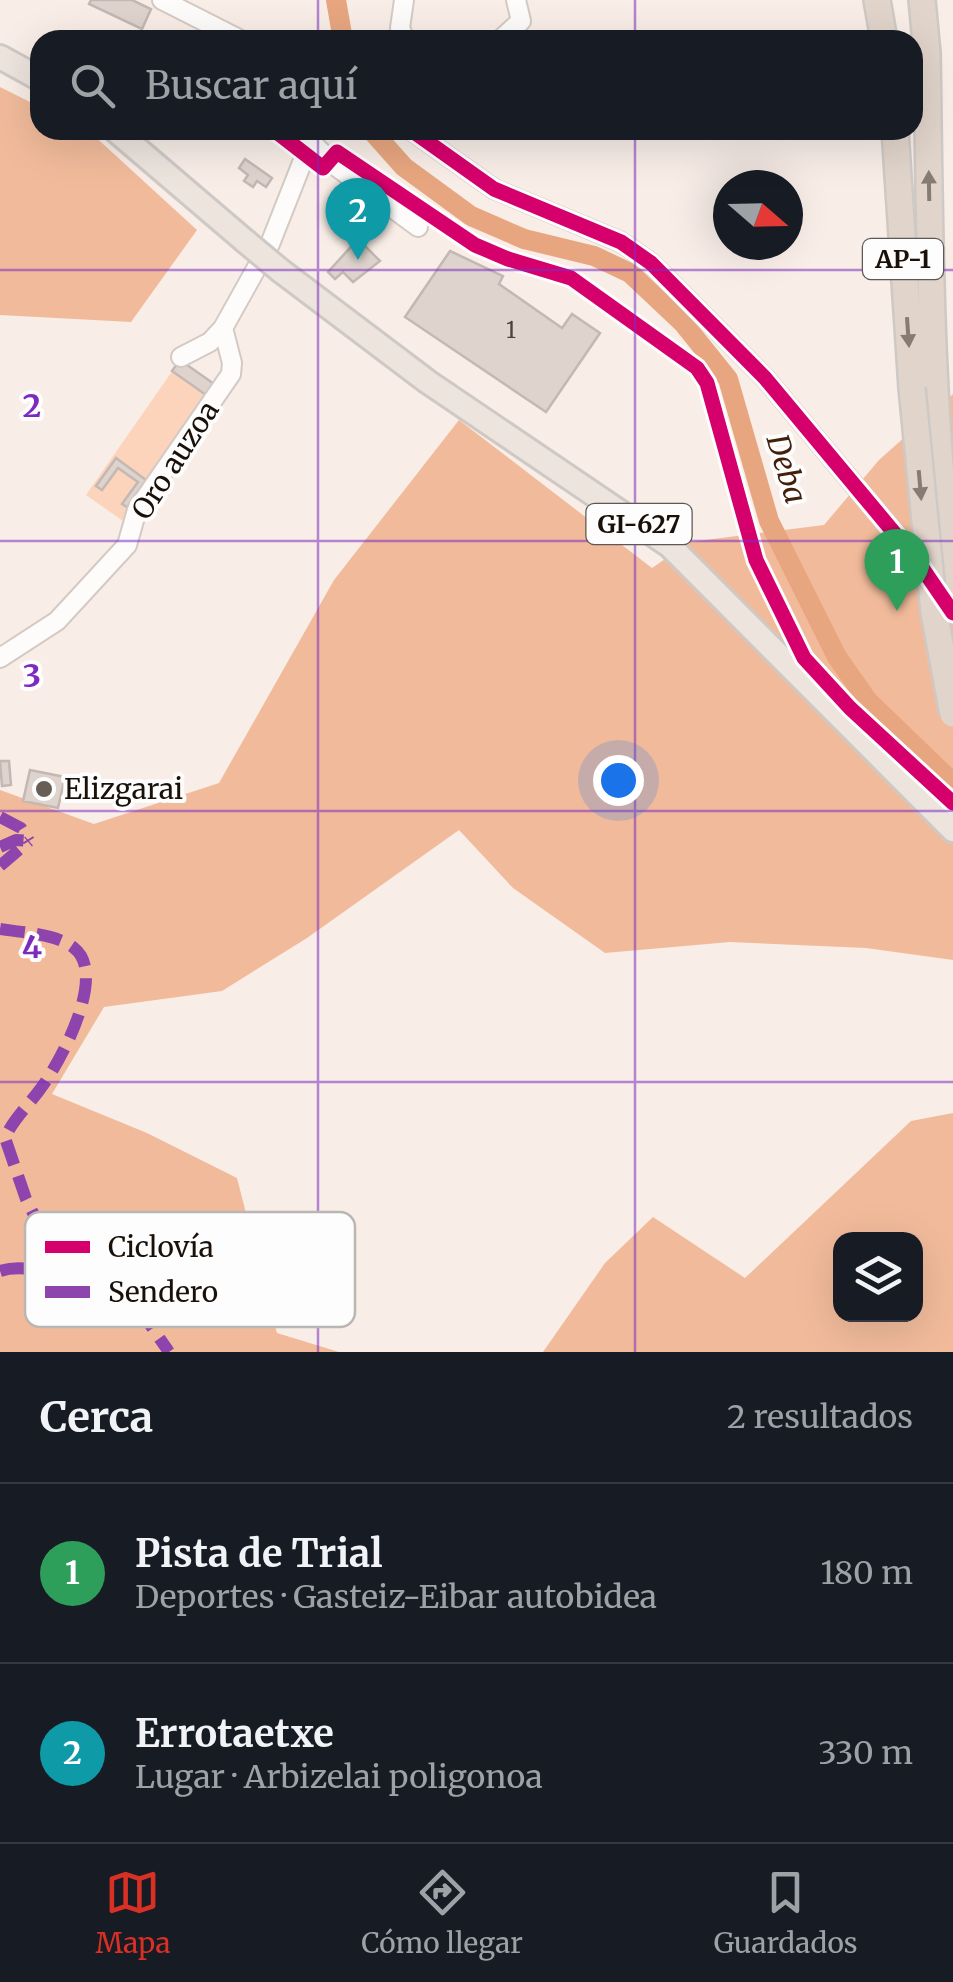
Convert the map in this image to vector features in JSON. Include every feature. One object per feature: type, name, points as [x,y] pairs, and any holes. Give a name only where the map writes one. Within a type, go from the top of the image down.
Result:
[{"type":"highway","points":[[877,0],[882,30]]},
{"type":"highway","name":"AP-1","points":[[922,0],[927,53],[924,388],[934,612],[953,714]]},
{"type":"highway","name":"AP-1","points":[[895,140],[924,388],[953,589]]},
{"type":"main road","points":[[0,57],[30,74]]},
{"type":"main road","name":"GI-627","points":[[127,140],[281,270],[428,382],[670,546],[953,830]]},
{"type":"street","points":[[162,0],[221,30]]},
{"type":"street","points":[[401,30],[404,0]]},
{"type":"street","points":[[511,30],[521,21],[516,0]]},
{"type":"street","points":[[181,357],[210,342],[223,328],[270,244],[311,140]]},
{"type":"street","points":[[316,140],[338,168],[418,228]]},
{"type":"street","points":[[425,140],[494,190],[622,242],[651,263],[765,378],[916,558],[953,613]]},
{"type":"street","name":"Oro auzoa","points":[[0,658],[57,620],[127,545],[138,510],[230,374],[232,363],[223,328]]},
{"type":"shaded area","points":[[0,87],[30,102],[30,140],[99,140],[197,230],[131,322],[0,315]]},
{"type":"shaded area","points":[[180,360],[217,386],[123,521],[86,495]]},
{"type":"shaded area","points":[[953,394],[953,960],[866,948],[730,942],[605,953],[513,888],[459,830],[307,938],[222,991],[104,1007],[52,1094],[147,1133],[237,1178],[246,1212],[25,1212],[25,1327],[275,1327],[277,1333],[339,1352],[0,1352],[0,790],[94,824],[219,783],[334,580],[459,420],[652,568],[690,542],[824,525],[879,460]]},
{"type":"shaded area","points":[[953,1113],[953,1352],[543,1352],[605,1263],[653,1217],[745,1278],[911,1121]]},
{"type":"building","points":[[91,0],[132,0],[151,9],[142,29],[89,4]]},
{"type":"building","points":[[245,159],[272,178],[266,187],[257,181],[253,187],[244,181],[248,175],[239,168]]},
{"type":"building","points":[[358,239],[380,261],[353,282],[343,272],[335,279],[328,272]]},
{"type":"building","points":[[450,251],[503,276],[499,284],[562,328],[572,314],[600,333],[546,412],[405,317]]},
{"type":"building","points":[[180,360],[217,386],[209,397],[172,371]]},
{"type":"building","points":[[116,458],[146,480],[127,507],[122,504],[138,482],[118,468],[102,490],[96,486]]},
{"type":"building","points":[[0,761],[9,761],[11,785],[2,786]]},
{"type":"building","name":"Elizgarai","points":[[30,770],[65,777],[58,808],[23,801]]},
{"type":"waterway","name":"Deba","points":[[336,0],[341,30]]},
{"type":"waterway","name":"Deba","points":[[380,140],[404,167],[471,216],[524,239],[594,256],[630,273],[683,323],[728,379],[769,521],[837,657],[868,701],[953,783]]},
{"type":"marked path","points":[[0,817],[21,828],[29,841]]},
{"type":"marked path","points":[[0,847],[16,840],[29,841]]},
{"type":"marked path","points":[[0,866],[29,841]]},
{"type":"marked path","points":[[0,929],[39,934],[66,943],[83,960],[86,977],[84,997],[69,1039],[41,1088],[5,1138],[32,1212]]},
{"type":"marked path","points":[[0,1271],[25,1269]]},
{"type":"marked path","points":[[152,1327],[169,1352]]},
{"type":"cycle path","points":[[287,140],[323,168],[337,152],[475,245],[571,278],[697,368],[707,383],[756,560],[804,658],[850,708],[953,803]]},
{"type":"cycle path","points":[[425,140],[494,189],[621,242],[651,263],[765,378],[916,559],[953,613]]},
{"type":"place","name":"Errotaetxe","points":[[358,260]]},
{"type":"place","name":"Pista de Trial","points":[[897,611]]},
{"type":"place","name":"Elizgarai","points":[[44,789]]}]
